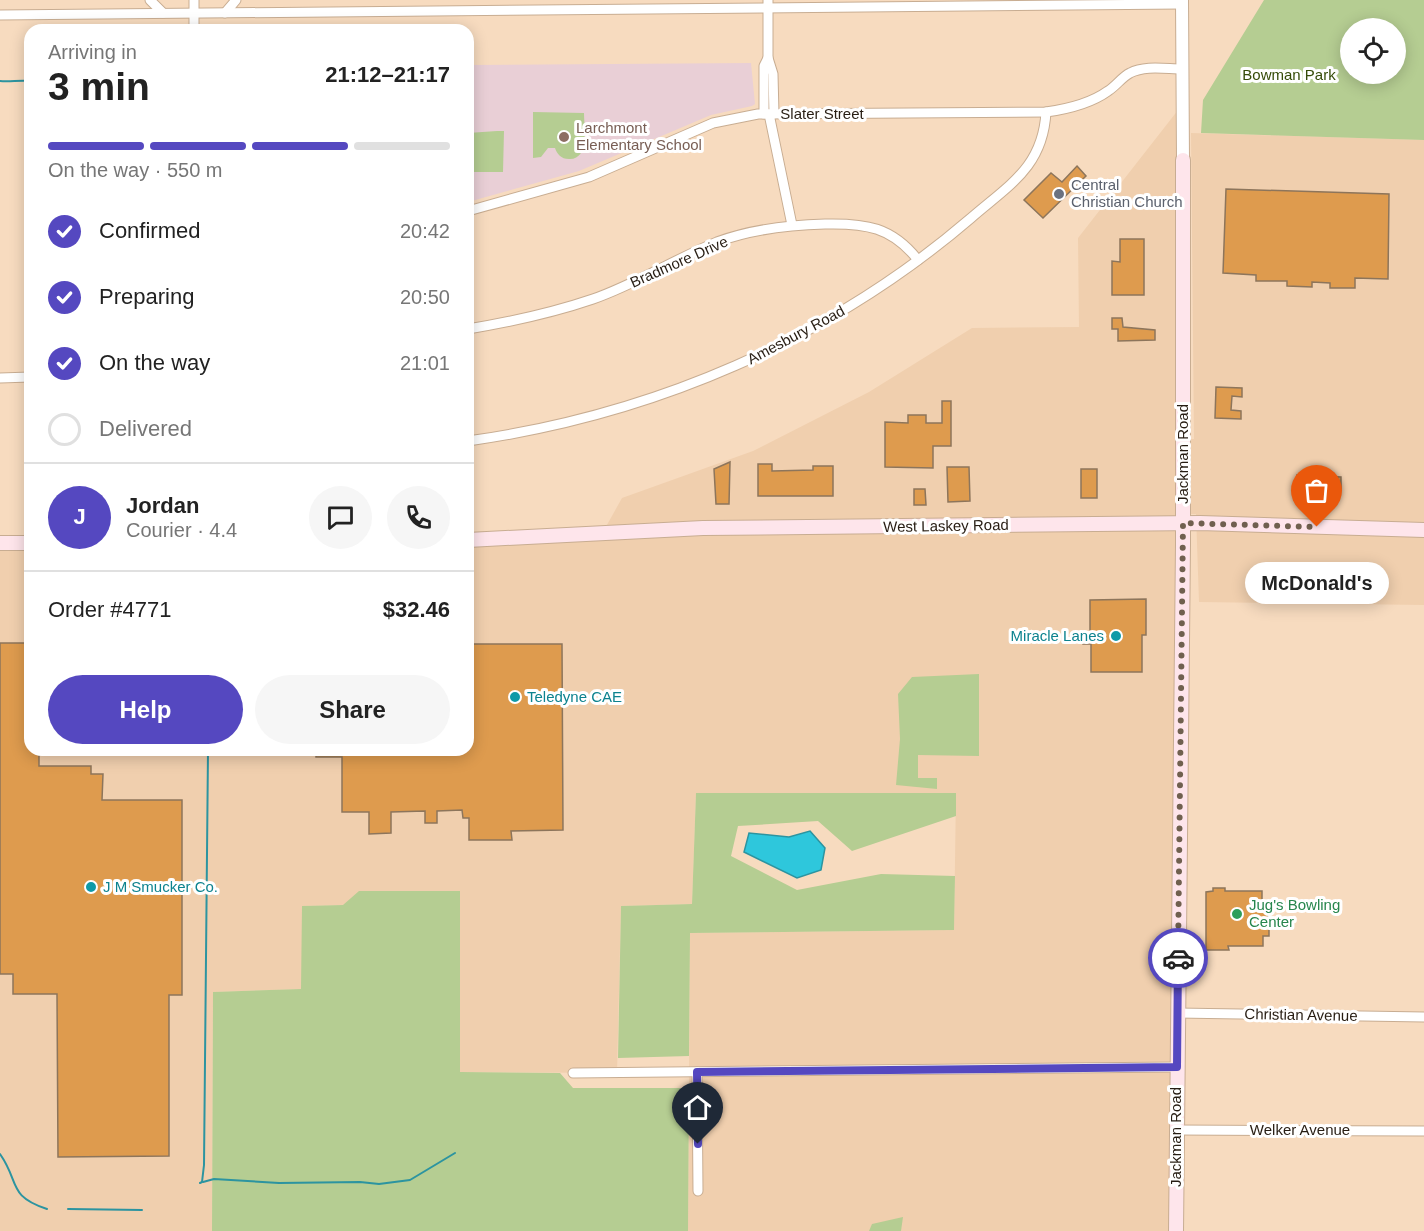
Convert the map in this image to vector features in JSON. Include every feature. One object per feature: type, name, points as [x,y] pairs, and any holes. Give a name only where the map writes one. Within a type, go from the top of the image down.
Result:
[{"type":"main road","name":"Jackman Road","points":[[1176,1231],[1183,523],[1183,160]]},
{"type":"main road","name":"West Laskey Road","points":[[474,540],[697,528],[1183,523],[1424,530]]},
{"type":"main road","points":[[0,543],[24,543]]},
{"type":"street","points":[[150,0],[163,14]]},
{"type":"street","points":[[194,0],[194,24]]},
{"type":"street","points":[[225,13],[236,0]]},
{"type":"street","points":[[400,0],[400,11]]},
{"type":"street","points":[[0,15],[400,11],[645,4],[1182,2]]},
{"type":"street","name":"Jackman Road","points":[[1182,2],[1183,160]]},
{"type":"street","points":[[768,4],[768,58],[764,66],[769,114],[792,225]]},
{"type":"street","name":"Slater Street","points":[[474,210],[525,197],[588,177],[713,123],[769,114],[1046,112],[1069,109],[1091,101],[1109,91],[1131,73],[1145,69],[1182,69]]},
{"type":"street","name":"Amesbury Road","points":[[474,440],[509,435],[605,413],[710,377],[814,327],[867,296],[918,260],[1000,193],[1034,160],[1044,138],[1046,112]]},
{"type":"street","name":"Bradmore Drive","points":[[474,328],[535,316],[592,300],[718,242],[752,232],[792,225],[869,226],[905,243],[918,260]]},
{"type":"street","points":[[0,378],[24,377]]},
{"type":"street","name":"Christian Avenue","points":[[1177,1013],[1424,1017]]},
{"type":"street","points":[[573,1073],[1177,1067]]},
{"type":"street","points":[[697,1072],[698,1191]]},
{"type":"street","name":"Welker Avenue","points":[[1176,1130],[1424,1131]]},
{"type":"shaded area","name":"Larchmont Elementary School","points":[[751,63],[755,104],[711,115],[579,171],[474,200],[474,65]]},
{"type":"shaded area","points":[[1182,105],[1184,439],[1194,439],[1191,133],[1424,140],[1424,605],[1199,602],[1196,514],[1184,514],[1175,1231],[688,1231],[690,933],[954,930],[956,793],[696,793],[692,904],[621,906],[617,1073],[460,1072],[343,905],[302,906],[302,989],[213,992],[212,1231],[0,1231],[0,543],[24,543],[24,756],[474,756],[474,540],[603,532],[622,498],[753,451],[869,392],[972,328],[1079,327],[1078,238]]},
{"type":"green space","name":"Bowman Park","points":[[1264,0],[1424,0],[1424,140],[1201,133],[1203,100]]},
{"type":"green space","points":[[533,112],[584,113],[585,134],[580,154],[576,158],[566,159],[560,156],[555,148],[548,148],[541,157],[533,158]]},
{"type":"green space","points":[[504,131],[503,172],[474,172],[474,133]]},
{"type":"green space","points":[[979,674],[979,756],[918,755],[918,778],[937,778],[937,789],[896,785],[900,739],[898,694],[912,677]]},
{"type":"green space","points":[[696,793],[956,793],[956,816],[852,851],[818,821],[738,826],[731,856],[797,890],[881,874],[955,876],[954,930],[690,933],[689,1056],[618,1058],[621,906],[692,904]]},
{"type":"green space","points":[[359,891],[460,891],[460,1072],[560,1073],[573,1088],[689,1088],[688,1231],[212,1231],[213,992],[301,989],[302,906],[343,905]]},
{"type":"green space","points":[[903,1217],[901,1231],[869,1231],[872,1224]]},
{"type":"water","points":[[810,831],[825,848],[821,870],[797,878],[744,852],[749,833],[789,837]]},
{"type":"building","name":"Central Christian Church","points":[[1077,166],[1086,176],[1043,218],[1024,200],[1051,173],[1062,182]]},
{"type":"building","points":[[1226,189],[1389,194],[1388,279],[1355,278],[1355,288],[1330,288],[1330,283],[1312,282],[1312,287],[1287,286],[1287,281],[1256,281],[1256,275],[1223,273]]},
{"type":"building","points":[[1120,239],[1144,239],[1144,295],[1112,295],[1112,261],[1120,262]]},
{"type":"building","points":[[1112,318],[1122,318],[1123,327],[1155,330],[1155,340],[1118,341],[1118,329],[1112,329]]},
{"type":"building","points":[[1216,387],[1242,388],[1242,397],[1232,396],[1231,410],[1241,411],[1241,419],[1215,418]]},
{"type":"building","points":[[942,401],[951,401],[951,446],[933,446],[933,468],[885,467],[885,422],[908,423],[908,415],[926,415],[926,423],[942,423]]},
{"type":"building","points":[[730,462],[729,504],[716,504],[714,469]]},
{"type":"building","points":[[758,464],[772,464],[772,471],[813,470],[813,466],[833,466],[833,496],[758,496]]},
{"type":"building","points":[[947,467],[969,467],[970,501],[948,502]]},
{"type":"building","points":[[1081,469],[1097,469],[1097,498],[1081,498]]},
{"type":"building","points":[[1297,475],[1341,477],[1341,489],[1296,490]]},
{"type":"building","points":[[914,489],[925,489],[926,505],[914,505]]},
{"type":"building","name":"Miracle Lanes","points":[[1146,599],[1146,635],[1142,635],[1142,672],[1091,672],[1091,644],[1083,644],[1083,636],[1090,636],[1090,600]]},
{"type":"building","name":"J M Smucker Co.","points":[[0,643],[24,643],[24,756],[39,756],[39,766],[91,766],[91,774],[103,774],[102,800],[182,800],[182,995],[169,995],[169,1156],[58,1157],[57,994],[13,994],[13,974],[0,974]]},
{"type":"building","name":"Teledyne CAE","points":[[474,644],[562,644],[563,830],[511,831],[512,840],[469,840],[469,818],[463,818],[462,810],[437,811],[437,823],[425,823],[425,811],[391,812],[391,833],[369,834],[369,812],[342,812],[342,757],[316,757],[474,756]]},
{"type":"building","name":"Jug's Bowling Center","points":[[1213,888],[1225,888],[1225,891],[1262,891],[1262,901],[1267,905],[1269,924],[1269,936],[1263,936],[1263,946],[1228,946],[1229,950],[1206,950],[1206,892],[1213,891]]},
{"type":"waterway","points":[[0,81],[24,81]]},
{"type":"waterway","points":[[200,1183],[204,1165],[208,756]]},
{"type":"waterway","points":[[203,1182],[214,1179],[279,1183],[360,1182],[379,1184],[410,1180],[455,1153]]},
{"type":"waterway","points":[[0,1154],[20,1193],[34,1204],[47,1209]]},
{"type":"waterway","points":[[68,1209],[142,1210]]},
{"type":"way so far","points":[[1178,958],[1183,523],[1317,527]]},
{"type":"place","name":"Larchmont Elementary School","points":[[564,137]]},
{"type":"place","name":"Central Christian Church","points":[[1059,194]]},
{"type":"place","name":"McDonald's","points":[[1317,527]]},
{"type":"place","name":"Miracle Lanes","points":[[1116,636]]},
{"type":"place","name":"Teledyne CAE","points":[[515,697]]},
{"type":"place","name":"J M Smucker Co.","points":[[91,887]]},
{"type":"place","name":"Jug's Bowling Center","points":[[1237,914]]},
{"type":"route","points":[[698,1144],[697,1072],[1177,1067],[1178,958]]}]
